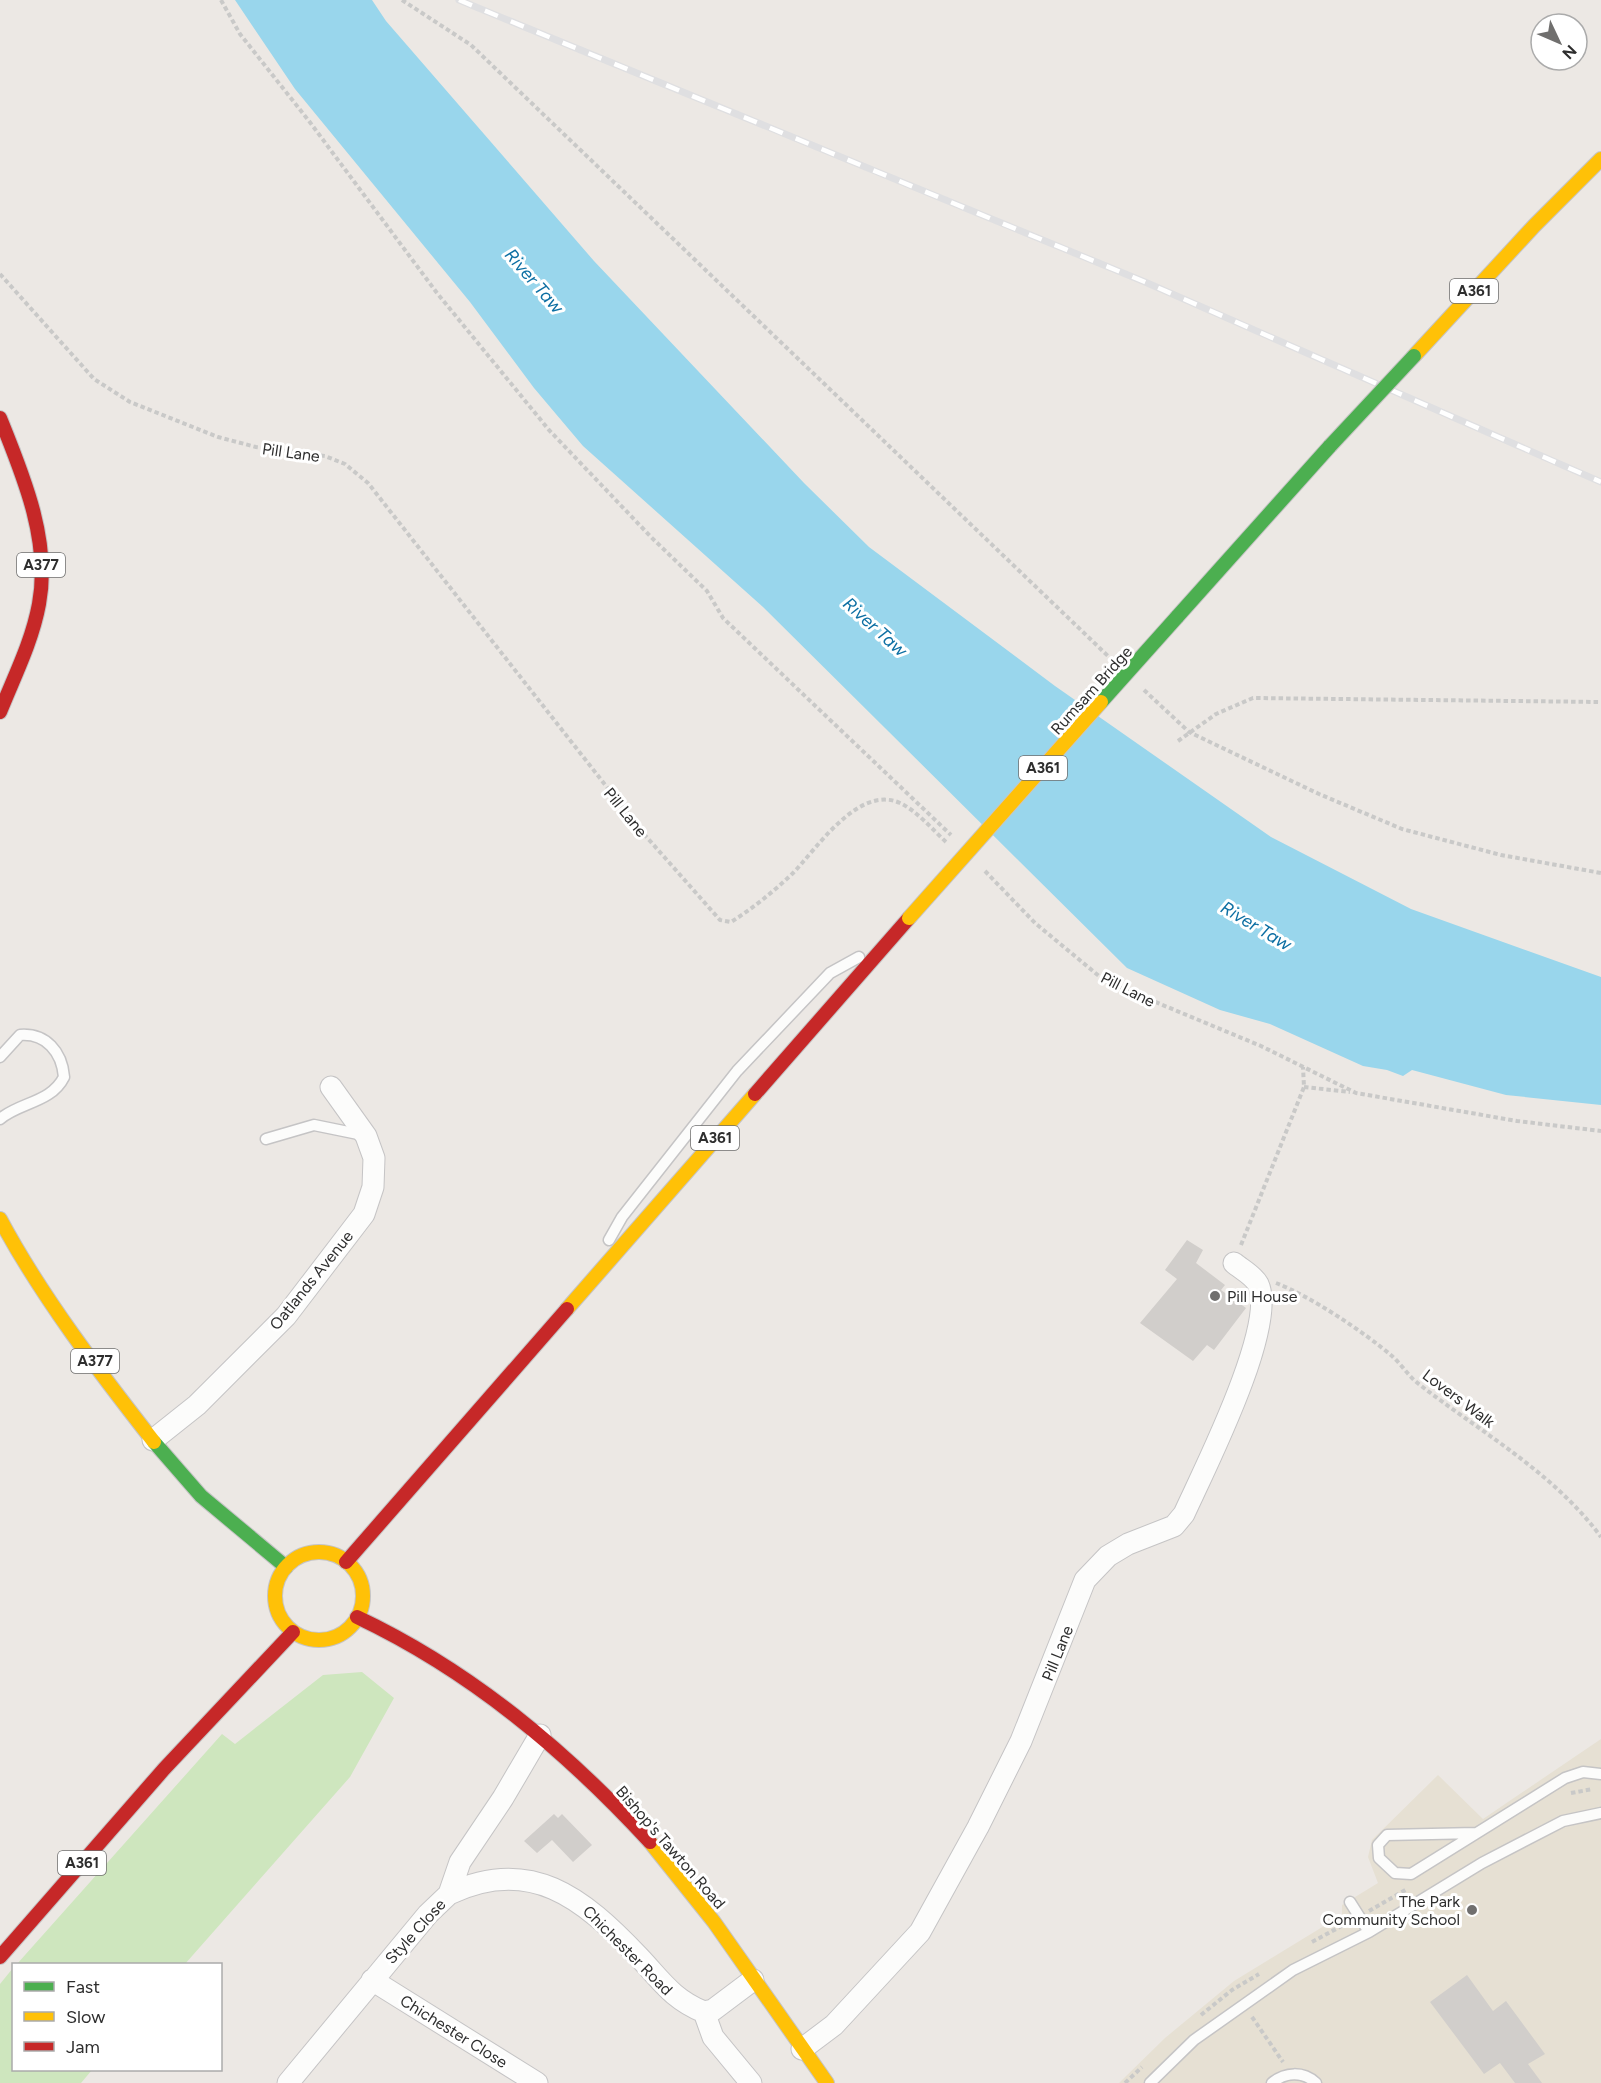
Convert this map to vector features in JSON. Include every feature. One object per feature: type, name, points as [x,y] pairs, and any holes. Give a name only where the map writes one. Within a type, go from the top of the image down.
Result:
[{"type":"main road","name":"Rumsam Bridge","points":[[890,940],[1330,446],[1534,226],[1601,159]]},
{"type":"main road","name":"A377","points":[[0,418],[33,510],[41,550],[41,592],[27,640],[0,712]]},
{"type":"main road","name":"A361","points":[[346,1562],[581,1290],[890,940]]},
{"type":"main road","name":"A377","points":[[0,1218],[16,1249],[63,1318],[153,1440],[201,1496],[286,1567]]},
{"type":"main road","points":[[315,1553],[335,1555],[346,1562],[360,1581],[363,1594],[357,1617],[348,1629],[336,1637],[314,1639],[293,1632],[283,1621],[277,1608],[275,1594],[278,1579],[286,1567],[296,1558],[315,1553]]},
{"type":"main road","name":"Bishop's Tawton Road","points":[[357,1617],[417,1647],[473,1683],[540,1735],[638,1829],[715,1923],[827,2083]]},
{"type":"main road","name":"A361","points":[[0,1957],[164,1769],[293,1632]]},
{"type":"street","name":"Oatlands Avenue","points":[[153,1440],[197,1405],[286,1316],[364,1214],[373,1187],[374,1158],[366,1136],[332,1087]]},
{"type":"street","points":[[1234,1263],[1257,1283]]},
{"type":"street","name":"Pill Lane","points":[[802,2049],[834,2025],[920,1932],[978,1827],[1021,1742],[1085,1581],[1108,1556],[1128,1544],[1174,1526],[1184,1514],[1248,1364],[1260,1318],[1260,1294],[1257,1283]]},
{"type":"street","name":"Style Close","points":[[288,2083],[428,1914],[449,1894],[460,1862],[503,1798],[540,1735]]},
{"type":"street","name":"Chichester Road","points":[[449,1894],[482,1881],[517,1878],[567,1894],[596,1914],[673,1996],[704,2012]]},
{"type":"street","name":"Chichester Close","points":[[372,1980],[537,2083]]},
{"type":"street","points":[[751,2083],[713,2037],[704,2012],[713,2010],[753,1980]]},
{"type":"lane","points":[[581,1290],[622,1217],[737,1071],[830,973],[890,940]]},
{"type":"lane","points":[[0,1057],[21,1035],[38,1035],[53,1047],[64,1077],[53,1092],[0,1119]]},
{"type":"lane","points":[[266,1139],[314,1125],[366,1136]]},
{"type":"lane","points":[[1476,1833],[1387,1835],[1378,1845],[1379,1858],[1395,1873],[1411,1874],[1565,1778],[1582,1772],[1601,1774]]},
{"type":"lane","points":[[1150,2083],[1194,2040],[1241,2004],[1293,1970],[1370,1932],[1482,1863],[1553,1826],[1583,1815],[1601,1813]]},
{"type":"lane","points":[[1350,1902],[1370,1932]]},
{"type":"lane","points":[[1272,2083],[1281,2075],[1308,2076],[1316,2083]]},
{"type":"path","points":[[220,0],[240,34],[309,121],[437,292],[549,430],[651,537],[707,591],[723,618],[953,836]]},
{"type":"path","points":[[402,0],[471,45],[1115,663]]},
{"type":"path","name":"Pill Lane","points":[[0,274],[94,379],[130,402],[218,437],[256,447],[326,456],[345,464],[368,483],[636,824],[720,920],[731,922],[758,903],[791,874],[846,814],[859,808],[881,801],[899,802],[947,843]]},
{"type":"path","points":[[1140,686],[1189,732],[1319,794],[1402,829],[1501,855],[1601,873]]},
{"type":"path","points":[[1178,741],[1216,714],[1253,698],[1601,702]]},
{"type":"path","name":"Pill Lane","points":[[980,866],[1035,923],[1105,981],[1303,1066],[1356,1093]]},
{"type":"path","points":[[1234,1263],[1304,1087],[1303,1066]]},
{"type":"path","points":[[1304,1087],[1331,1088],[1517,1121],[1601,1131]]},
{"type":"path","name":"Lovers Walk","points":[[1257,1283],[1277,1283],[1291,1290],[1338,1318],[1391,1356],[1418,1383],[1532,1467],[1584,1514],[1601,1537]]},
{"type":"path","points":[[1232,1990],[1283,2060],[1281,2075]]},
{"type":"shaded area","name":"The Park Community School","points":[[1601,1739],[1601,2083],[1119,2083],[1165,2038],[1234,1981],[1342,1915],[1342,1905],[1378,1883],[1368,1857],[1372,1840],[1438,1775],[1483,1819]]},
{"type":"green space","points":[[362,1672],[394,1698],[350,1777],[186,1963],[18,1963],[222,1734],[235,1744],[323,1675]]},
{"type":"green space","points":[[12,1969],[12,2071],[91,2071],[81,2083],[0,2083],[0,1984]]},
{"type":"water","name":"River Taw","points":[[235,0],[372,0],[386,21],[594,261],[804,483],[869,547],[1055,686],[1271,837],[1411,909],[1601,977],[1601,1105],[1506,1095],[1412,1070],[1403,1076],[1387,1070],[1363,1066],[1270,1024],[1220,1010],[1127,968],[763,607],[583,446],[534,388],[470,302],[295,89]]},
{"type":"building","name":"Pill House","points":[[1187,1240],[1203,1250],[1196,1263],[1225,1285],[1221,1290],[1246,1308],[1214,1350],[1207,1345],[1193,1361],[1140,1323],[1177,1279],[1165,1270]]},
{"type":"building","points":[[554,1814],[558,1818],[562,1814],[592,1845],[573,1862],[552,1840],[537,1853],[524,1841]]},
{"type":"building","points":[[1467,1975],[1493,2011],[1506,2001],[1545,2054],[1528,2064],[1542,2083],[1515,2083],[1500,2063],[1484,2074],[1430,2002]]},
{"type":"railway","points":[[459,0],[1145,282],[1601,482]]},
{"type":"traffic: fast","points":[[1330,446],[1414,356]]},
{"type":"traffic: fast","points":[[1177,617],[1330,446]]},
{"type":"traffic: fast","points":[[1101,702],[1177,617]]},
{"type":"traffic: fast","points":[[154,1442],[201,1496],[286,1567]]},
{"type":"traffic: slow","points":[[1414,356],[1534,226],[1601,159]]},
{"type":"traffic: slow","points":[[909,918],[1101,702]]},
{"type":"traffic: slow","points":[[567,1309],[755,1094]]},
{"type":"traffic: slow","points":[[0,1219],[53,1305],[92,1361],[154,1442]]},
{"type":"traffic: slow","points":[[319,1552],[336,1556],[350,1565],[359,1579],[363,1596],[359,1613],[350,1627],[336,1636],[319,1640],[302,1636],[288,1627],[279,1613],[275,1596],[279,1579],[288,1565],[302,1556],[319,1552]]},
{"type":"traffic: slow","points":[[650,1842],[714,1922],[827,2083]]},
{"type":"traffic: jam","points":[[0,418],[33,509],[38,532],[42,580],[32,632],[0,712]]},
{"type":"traffic: jam","points":[[755,1094],[909,918]]},
{"type":"traffic: jam","points":[[346,1562],[567,1309]]},
{"type":"traffic: jam","points":[[357,1617],[439,1662],[514,1715],[584,1776],[650,1842]]},
{"type":"traffic: jam","points":[[0,1957],[164,1769],[293,1632]]},
{"type":"place","name":"Pill House","points":[[1215,1296]]},
{"type":"place","name":"The Park Community School","points":[[1472,1910]]}]
